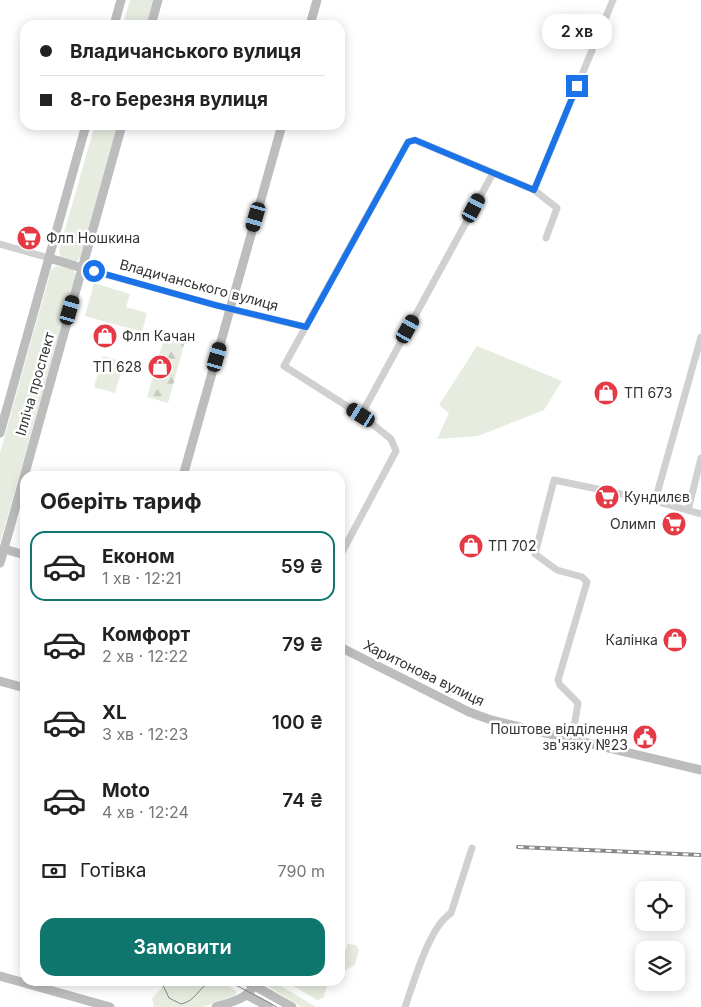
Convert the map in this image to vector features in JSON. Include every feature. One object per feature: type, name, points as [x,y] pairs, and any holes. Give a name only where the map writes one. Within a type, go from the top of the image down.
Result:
[{"type":"street","points":[[115,20],[121,0]]},
{"type":"street","points":[[152,20],[158,0]]},
{"type":"street","points":[[311,20],[317,0]]},
{"type":"street","points":[[534,190],[613,0]]},
{"type":"street","name":"Ілліча проспект","points":[[0,433],[85,130]]},
{"type":"street","name":"Ілліча проспект","points":[[26,471],[121,130]]},
{"type":"street","points":[[184,471],[281,130]]},
{"type":"street","points":[[345,547],[396,451],[392,439],[361,415],[284,366],[408,142],[415,140],[534,190],[557,208],[546,238]]},
{"type":"street","points":[[361,415],[493,173]]},
{"type":"street","name":"Владичанського вулиця","points":[[0,244],[230,309],[306,327]]},
{"type":"street","points":[[654,501],[701,337]]},
{"type":"street","points":[[688,510],[701,458]]},
{"type":"street","points":[[572,739],[578,703],[558,682],[587,582],[582,577],[557,570],[539,558],[534,550],[554,480],[654,501],[701,514]]},
{"type":"street","name":"Ілліча проспект","points":[[0,563],[20,491]]},
{"type":"street","points":[[4,549],[20,554]]},
{"type":"street","name":"Харитонова вулиця","points":[[345,650],[470,712],[490,720],[701,770]]},
{"type":"street","points":[[0,681],[20,687]]},
{"type":"street","points":[[406,1007],[425,950],[446,916],[452,913],[472,848]]},
{"type":"street","points":[[0,976],[20,982]]},
{"type":"street","points":[[35,986],[110,1007]]},
{"type":"street","points":[[247,995],[249,986]]},
{"type":"street","points":[[255,986],[292,1007]]},
{"type":"street","points":[[216,1007],[247,995],[269,1007]]},
{"type":"green space","points":[[130,0],[154,0],[148,20],[124,20]]},
{"type":"green space","points":[[94,130],[118,130],[81,257],[76,262],[61,258],[59,250]]},
{"type":"green space","points":[[56,266],[72,269],[76,274],[0,543],[0,453],[51,270]]},
{"type":"green space","points":[[94,283],[130,294],[126,307],[147,313],[142,332],[85,316]]},
{"type":"green space","points":[[166,332],[186,338],[168,403],[147,397]]},
{"type":"green space","points":[[477,346],[562,381],[544,410],[478,436],[437,439],[449,413],[439,405]]},
{"type":"green space","points":[[103,356],[124,362],[115,393],[94,387]]},
{"type":"green space","points":[[348,944],[356,945],[359,950],[355,965],[345,970],[345,951]]},
{"type":"green space","points":[[162,986],[229,986],[237,992],[234,996],[203,1007],[154,1007],[152,998]]},
{"type":"green space","points":[[268,986],[281,986],[316,1007],[301,1007]]},
{"type":"green space","points":[[293,986],[327,986],[323,998],[317,1000]]},
{"type":"tram line","points":[[163,986],[169,998],[181,1004],[194,997],[204,986]]},
{"type":"tram line","points":[[237,986],[277,1007]]},
{"type":"railway","points":[[518,847],[701,855]]},
{"type":"place","name":"Флп Ношкина","points":[[29,238]]},
{"type":"place","name":"Флп Качан","points":[[105,336]]},
{"type":"place","name":"ТП 628","points":[[160,367]]},
{"type":"place","name":"ТП 673","points":[[606,393]]},
{"type":"place","name":"Кундилєв","points":[[607,497]]},
{"type":"place","name":"Олимп","points":[[674,524]]},
{"type":"place","name":"ТП 702","points":[[471,546]]},
{"type":"place","name":"Калінка","points":[[675,640]]},
{"type":"place","name":"Поштове відділення зв'язку №23","points":[[645,737]]},
{"type":"route","points":[[94,271],[264,318],[306,327],[408,142],[415,140],[534,190],[577,86]]}]
